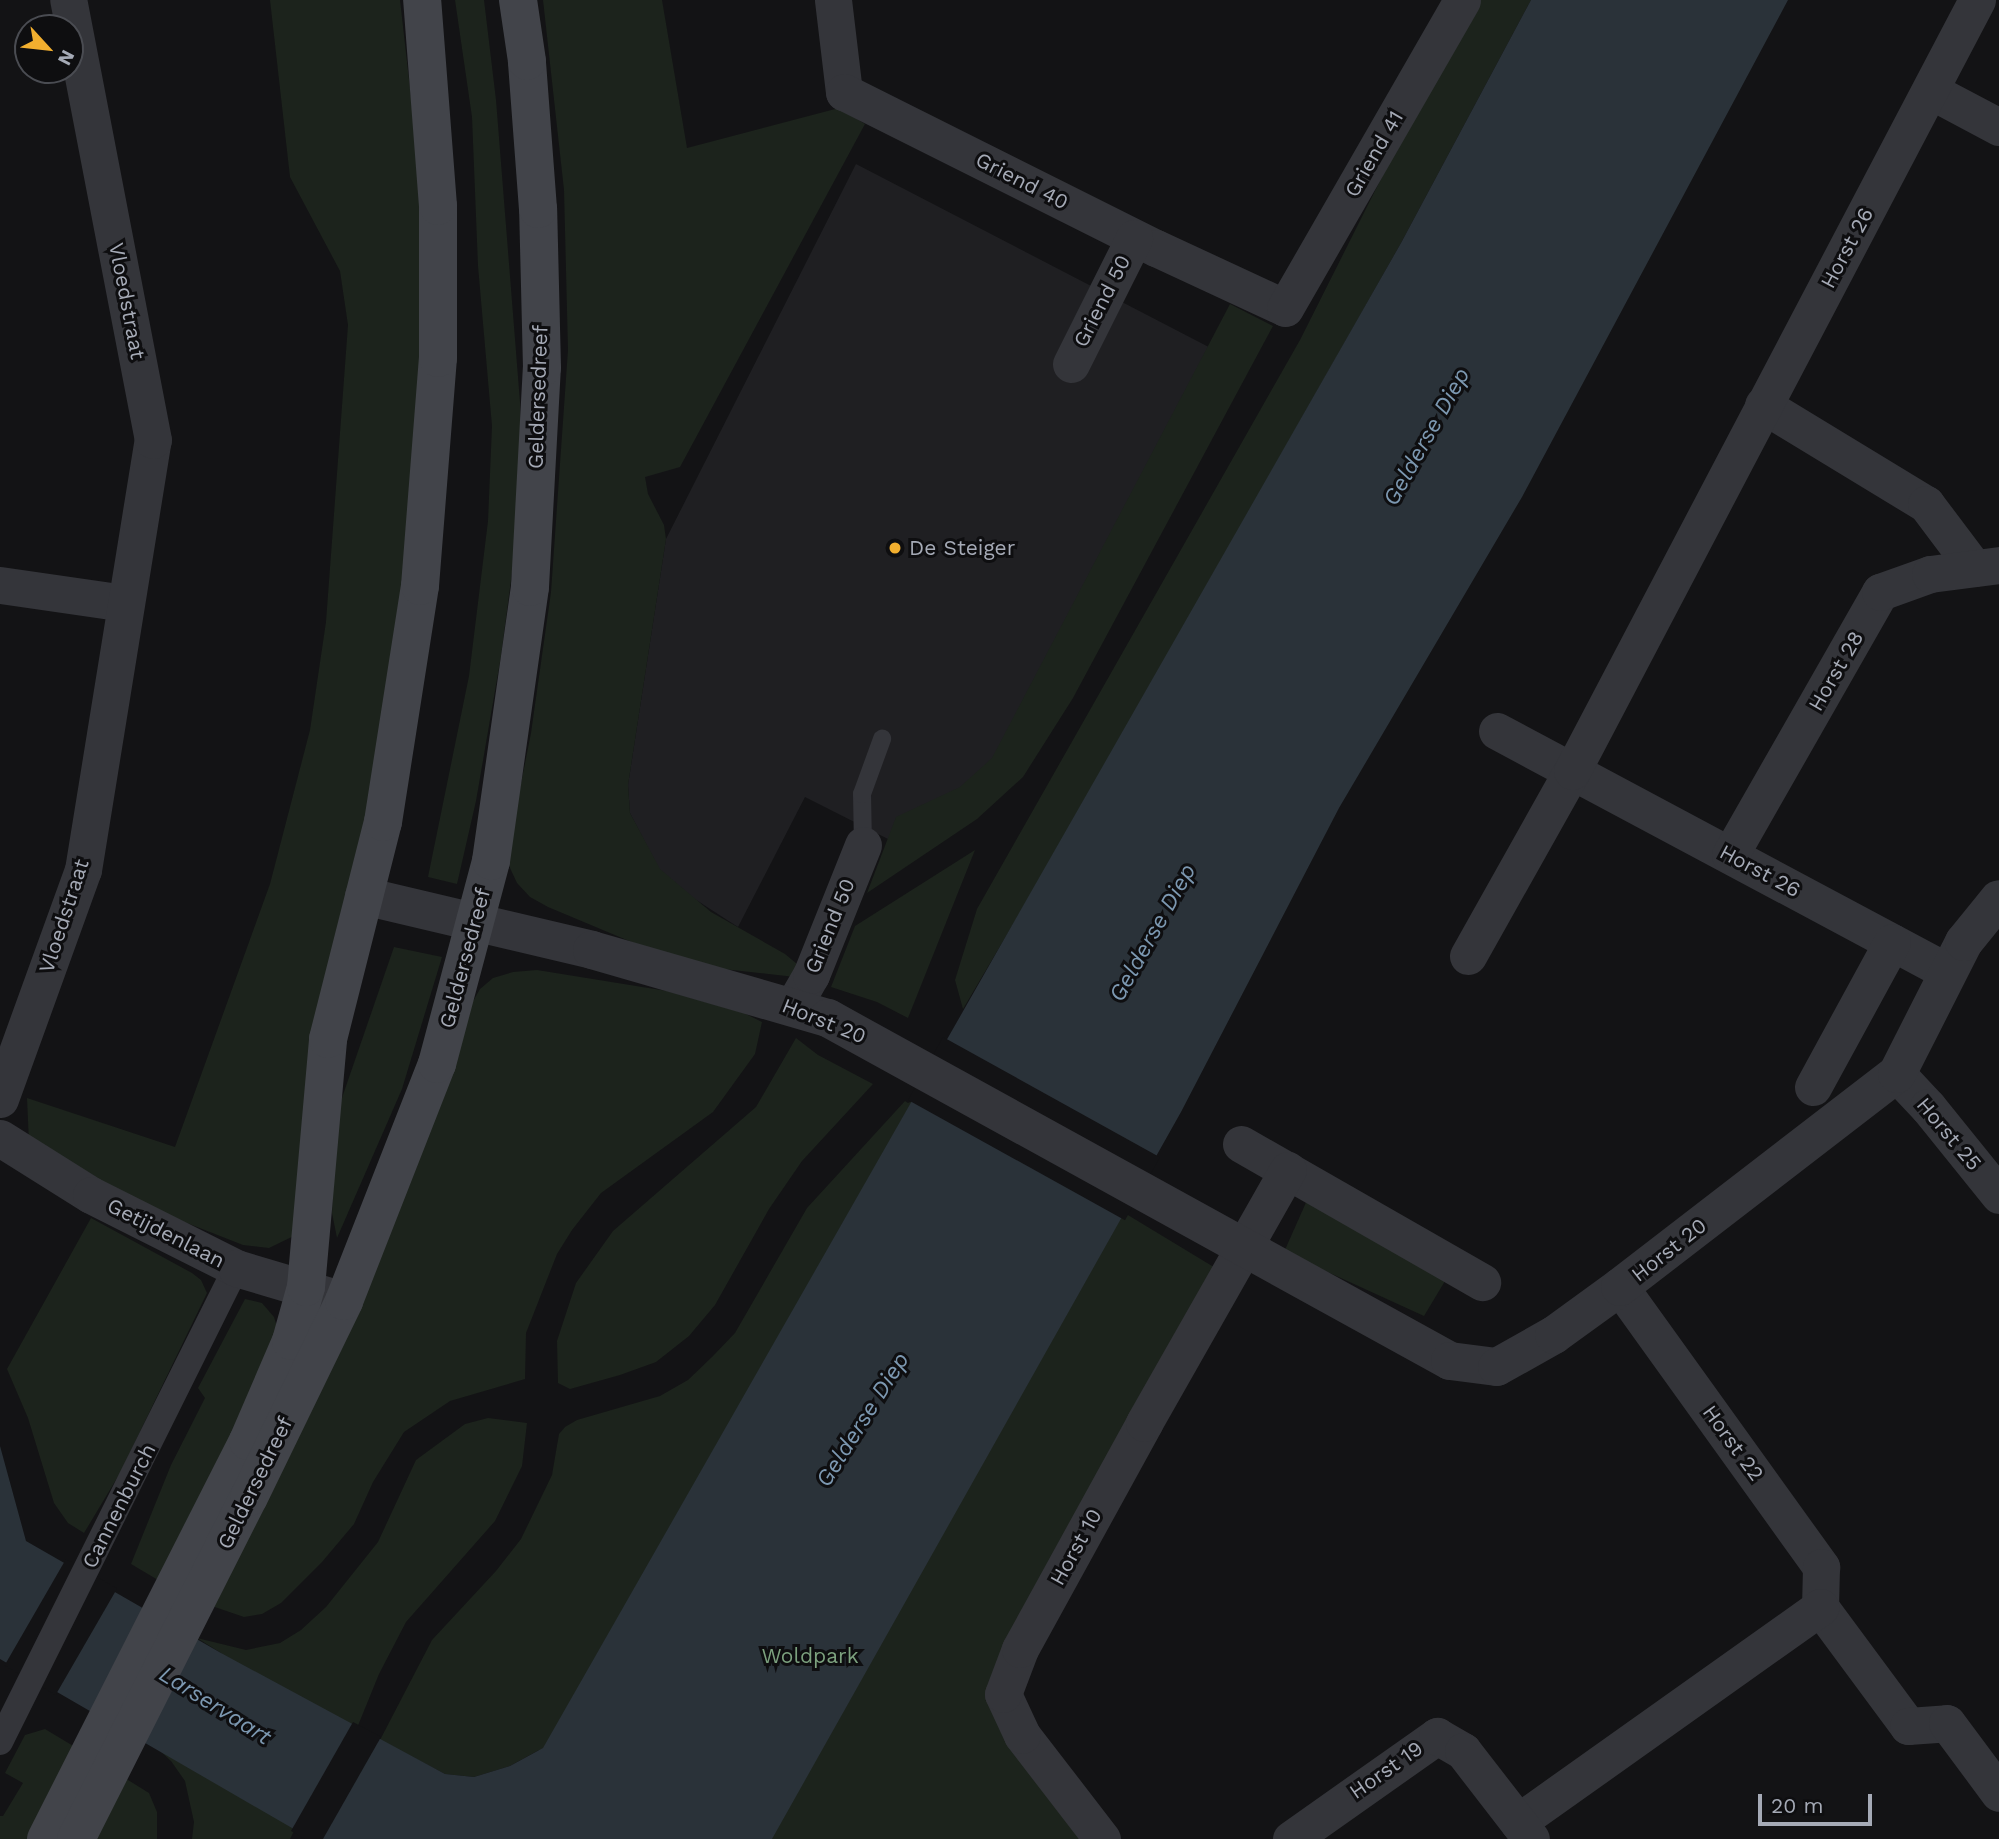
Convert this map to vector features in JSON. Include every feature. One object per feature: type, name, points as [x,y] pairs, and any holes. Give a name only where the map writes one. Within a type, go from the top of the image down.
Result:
[{"type":"main road","name":"Geldersedreef","points":[[199,1567],[248,1441],[291,1341],[306,1287],[328,1039],[383,822],[420,586],[438,358],[438,206],[422,0]]},
{"type":"main road","name":"Geldersedreef","points":[[46,1839],[90,1783],[199,1567],[344,1301],[437,1064],[491,860],[530,587],[542,368],[538,209],[527,61],[518,0]]},
{"type":"main road","name":"Geldersedreef","points":[[76,1839],[90,1783]]},
{"type":"street","name":"Vloedstraat","points":[[0,1099],[83,870],[153,440],[68,0]]},
{"type":"street","name":"Griend 40","points":[[833,0],[844,92],[1134,238],[1285,307]]},
{"type":"street","name":"Horst 26","points":[[1468,956],[1572,771],[1978,0]]},
{"type":"street","name":"Griend 41","points":[[1285,307],[1455,3]]},
{"type":"street","points":[[1931,91],[1999,127]]},
{"type":"street","name":"Griend 50","points":[[1070,364],[1134,238]]},
{"type":"street","points":[[1763,405],[1926,504],[1986,567]]},
{"type":"street","name":"Horst 28","points":[[1730,855],[1880,592],[1930,574],[1986,567]]},
{"type":"street","points":[[0,585],[125,603]]},
{"type":"street","name":"Horst 26","points":[[1497,731],[1948,972]]},
{"type":"street","name":"Griend 50","points":[[793,1006],[811,975],[863,845]]},
{"type":"street","name":"Horst 20","points":[[364,896],[592,950],[793,1006],[858,1032],[1242,1250],[1450,1361],[1497,1367],[1554,1335],[1620,1287],[1897,1074],[1964,942],[1999,899]]},
{"type":"street","points":[[1813,1087],[1892,942]]},
{"type":"street","name":"Horst 25","points":[[1897,1074],[1928,1107],[1999,1195]]},
{"type":"street","name":"Getijdenlaan","points":[[0,1138],[91,1195],[236,1268],[306,1287],[344,1301]]},
{"type":"street","points":[[1241,1144],[1482,1282]]},
{"type":"street","points":[[1242,1250],[1288,1170]]},
{"type":"street","name":"Horst 10","points":[[1102,1839],[1022,1735],[1003,1694],[1020,1649],[1242,1250]]},
{"type":"street","name":"Cannenburch","points":[[2,1738],[114,1518],[236,1268]]},
{"type":"street","name":"Horst 22","points":[[1620,1287],[1821,1567],[1820,1607]]},
{"type":"street","points":[[1524,1830],[1820,1607],[1908,1726],[1947,1723],[1999,1793]]},
{"type":"street","name":"Horst 19","points":[[1291,1839],[1437,1736],[1463,1751],[1524,1830]]},
{"type":"lane","points":[[863,845],[862,794],[882,739]]},
{"type":"shaded area","name":"De Steiger","points":[[856,164],[1228,357],[1014,758],[888,839],[805,797],[738,927],[687,894],[659,869],[630,813],[628,785],[666,539]]},
{"type":"green space","points":[[270,0],[400,0],[423,203],[428,428],[302,1232],[269,1248],[243,1245],[164,1214],[29,1143],[27,1098],[175,1147],[270,884],[310,730],[326,622],[348,325],[340,271],[290,177]]},
{"type":"green space","points":[[455,0],[484,0],[496,100],[520,402],[521,453],[514,557],[501,656],[476,801],[457,884],[428,877],[469,676],[488,521],[492,426],[478,266],[472,117]]},
{"type":"green space","points":[[543,0],[662,0],[687,148],[839,108],[865,124],[680,467],[645,477],[648,494],[664,525],[666,539],[628,785],[630,813],[660,869],[711,912],[785,954],[797,964],[804,978],[723,969],[653,951],[530,897],[517,883],[510,868],[509,844],[531,733],[551,592],[568,350],[564,190]]},
{"type":"green space","points":[[1471,0],[1531,0],[1401,243],[1062,841],[963,1009],[955,980],[977,909],[1300,340]]},
{"type":"green space","points":[[1230,304],[1273,326],[1073,698],[1023,777],[977,819],[867,893],[896,817],[960,787],[992,758]]},
{"type":"green space","points":[[975,850],[908,1018],[877,1002],[831,987],[855,926]]},
{"type":"green space","points":[[394,947],[442,957],[402,1089],[337,1238],[332,1213],[335,1118]]},
{"type":"green space","points":[[537,970],[667,991],[744,1013],[762,1022],[755,1054],[713,1112],[601,1193],[572,1230],[557,1254],[526,1333],[525,1379],[450,1401],[404,1432],[373,1482],[354,1524],[322,1562],[281,1603],[262,1614],[244,1617],[209,1605],[472,1003],[480,989],[493,978],[513,972]]},
{"type":"green space","points":[[796,1038],[818,1055],[873,1084],[802,1161],[769,1209],[715,1305],[689,1336],[656,1362],[620,1375],[570,1389],[558,1383],[557,1341],[576,1283],[613,1231],[756,1107]]},
{"type":"green space","name":"Woldpark","points":[[928,1094],[1222,1272],[1000,1660],[1091,1839],[323,1839],[221,1653],[197,1638],[246,1650],[280,1643],[301,1630],[326,1607],[378,1542],[416,1460],[465,1424],[488,1418],[527,1423],[522,1466],[495,1521],[406,1622],[379,1674],[357,1728],[336,1716],[440,1783],[524,1777],[539,1750],[510,1766],[474,1777],[445,1774],[380,1740],[432,1640],[496,1571],[521,1539],[552,1475],[559,1434],[565,1427],[577,1420],[660,1396],[688,1380],[735,1333],[807,1208],[905,1101],[908,1103]]},
{"type":"green space","points":[[1308,1198],[1448,1276],[1424,1316],[1284,1252]]},
{"type":"green space","points":[[91,1218],[192,1273],[201,1280],[207,1293],[120,1473],[84,1533],[68,1523],[54,1503],[28,1418],[7,1369]]},
{"type":"green space","points":[[245,1299],[262,1303],[274,1317],[282,1343],[158,1580],[131,1564],[171,1465],[205,1398],[198,1388]]},
{"type":"green space","points":[[45,1729],[75,1747],[29,1839],[0,1839],[0,1816],[3,1816],[23,1783],[5,1773],[25,1735]]},
{"type":"green space","points":[[156,1747],[295,1829],[290,1839],[192,1839],[194,1822],[185,1781],[171,1761]]},
{"type":"green space","points":[[120,1775],[149,1793],[157,1812],[157,1839],[87,1839]]},
{"type":"water","points":[[1531,0],[1788,0],[1522,497],[1339,808],[1181,1112],[772,1839],[311,1839],[0,1659],[0,1446],[26,1541],[221,1653],[445,1774],[474,1777],[510,1766],[543,1748],[1401,243]]},
{"type":"pier","points":[[943,1037],[1160,1157],[1125,1220],[908,1100]]},
{"type":"pier","points":[[66,1559],[117,1588],[56,1695],[4,1666]]},
{"type":"pier","points":[[353,1722],[381,1737],[323,1839],[305,1839],[291,1831]]},
{"type":"place","name":"De Steiger","points":[[895,548]]},
{"type":"water label","name":"Gelderse Diep","points":[[1427,437]]},
{"type":"water label","name":"Gelderse Diep","points":[[1153,933]]},
{"type":"water label","name":"Gelderse Diep","points":[[863,1420]]},
{"type":"water label","name":"Larservaart","points":[[215,1706]]}]
